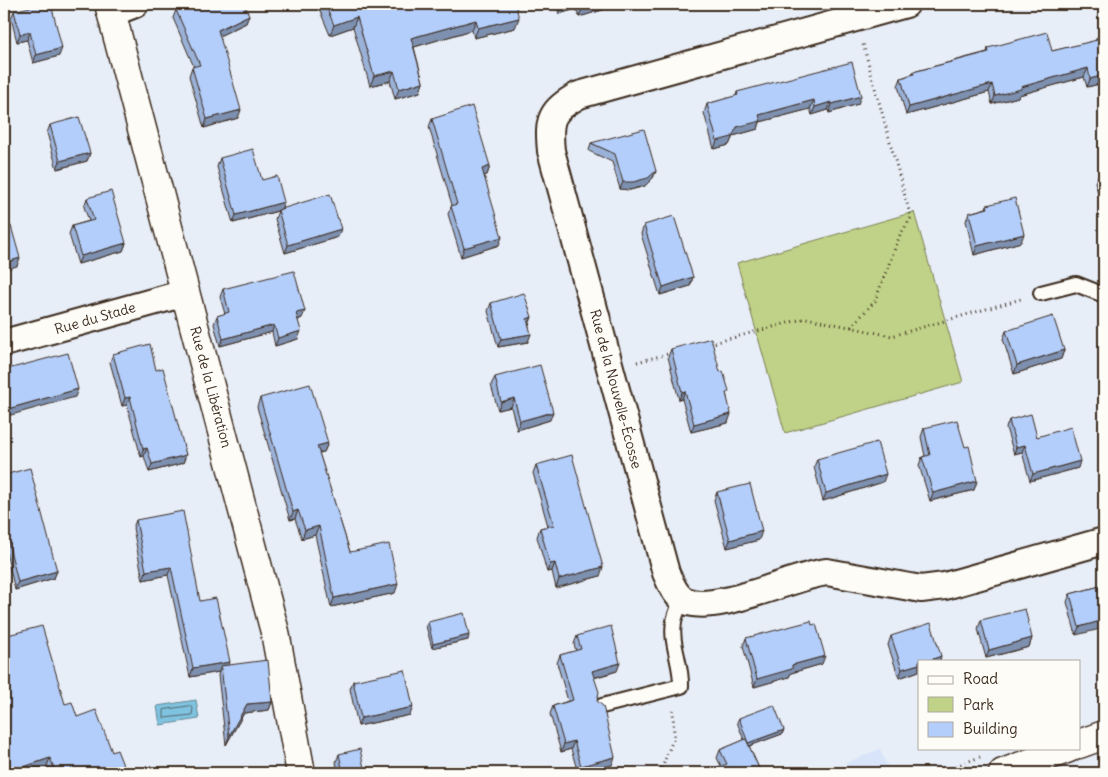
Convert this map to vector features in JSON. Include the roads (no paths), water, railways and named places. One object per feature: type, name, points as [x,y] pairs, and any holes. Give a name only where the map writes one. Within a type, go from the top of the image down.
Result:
[{"type":"street","name":"Rue de la Nouvelle-Écosse","points":[[682,599],[672,588],[666,573],[612,369],[551,151],[549,124],[559,106],[579,95],[906,4]]},
{"type":"street","name":"Rue de la Libération","points":[[119,7],[186,293],[275,632],[301,773]]},
{"type":"street","name":"Rue du Stade","points":[[4,343],[186,293]]},
{"type":"street","points":[[682,599],[697,604],[714,603],[739,598],[812,573],[828,572],[921,589],[945,586],[1104,541]]},
{"type":"street","points":[[1080,744],[1104,735]]},
{"type":"street","points":[[995,764],[1060,750]]},
{"type":"lane","points":[[1041,293],[1076,284],[1104,295]]},
{"type":"lane","points":[[602,706],[681,686],[682,670],[675,644],[674,622],[682,599]]},
{"type":"water","points":[[196,700],[199,719],[160,725],[157,706]]}]
